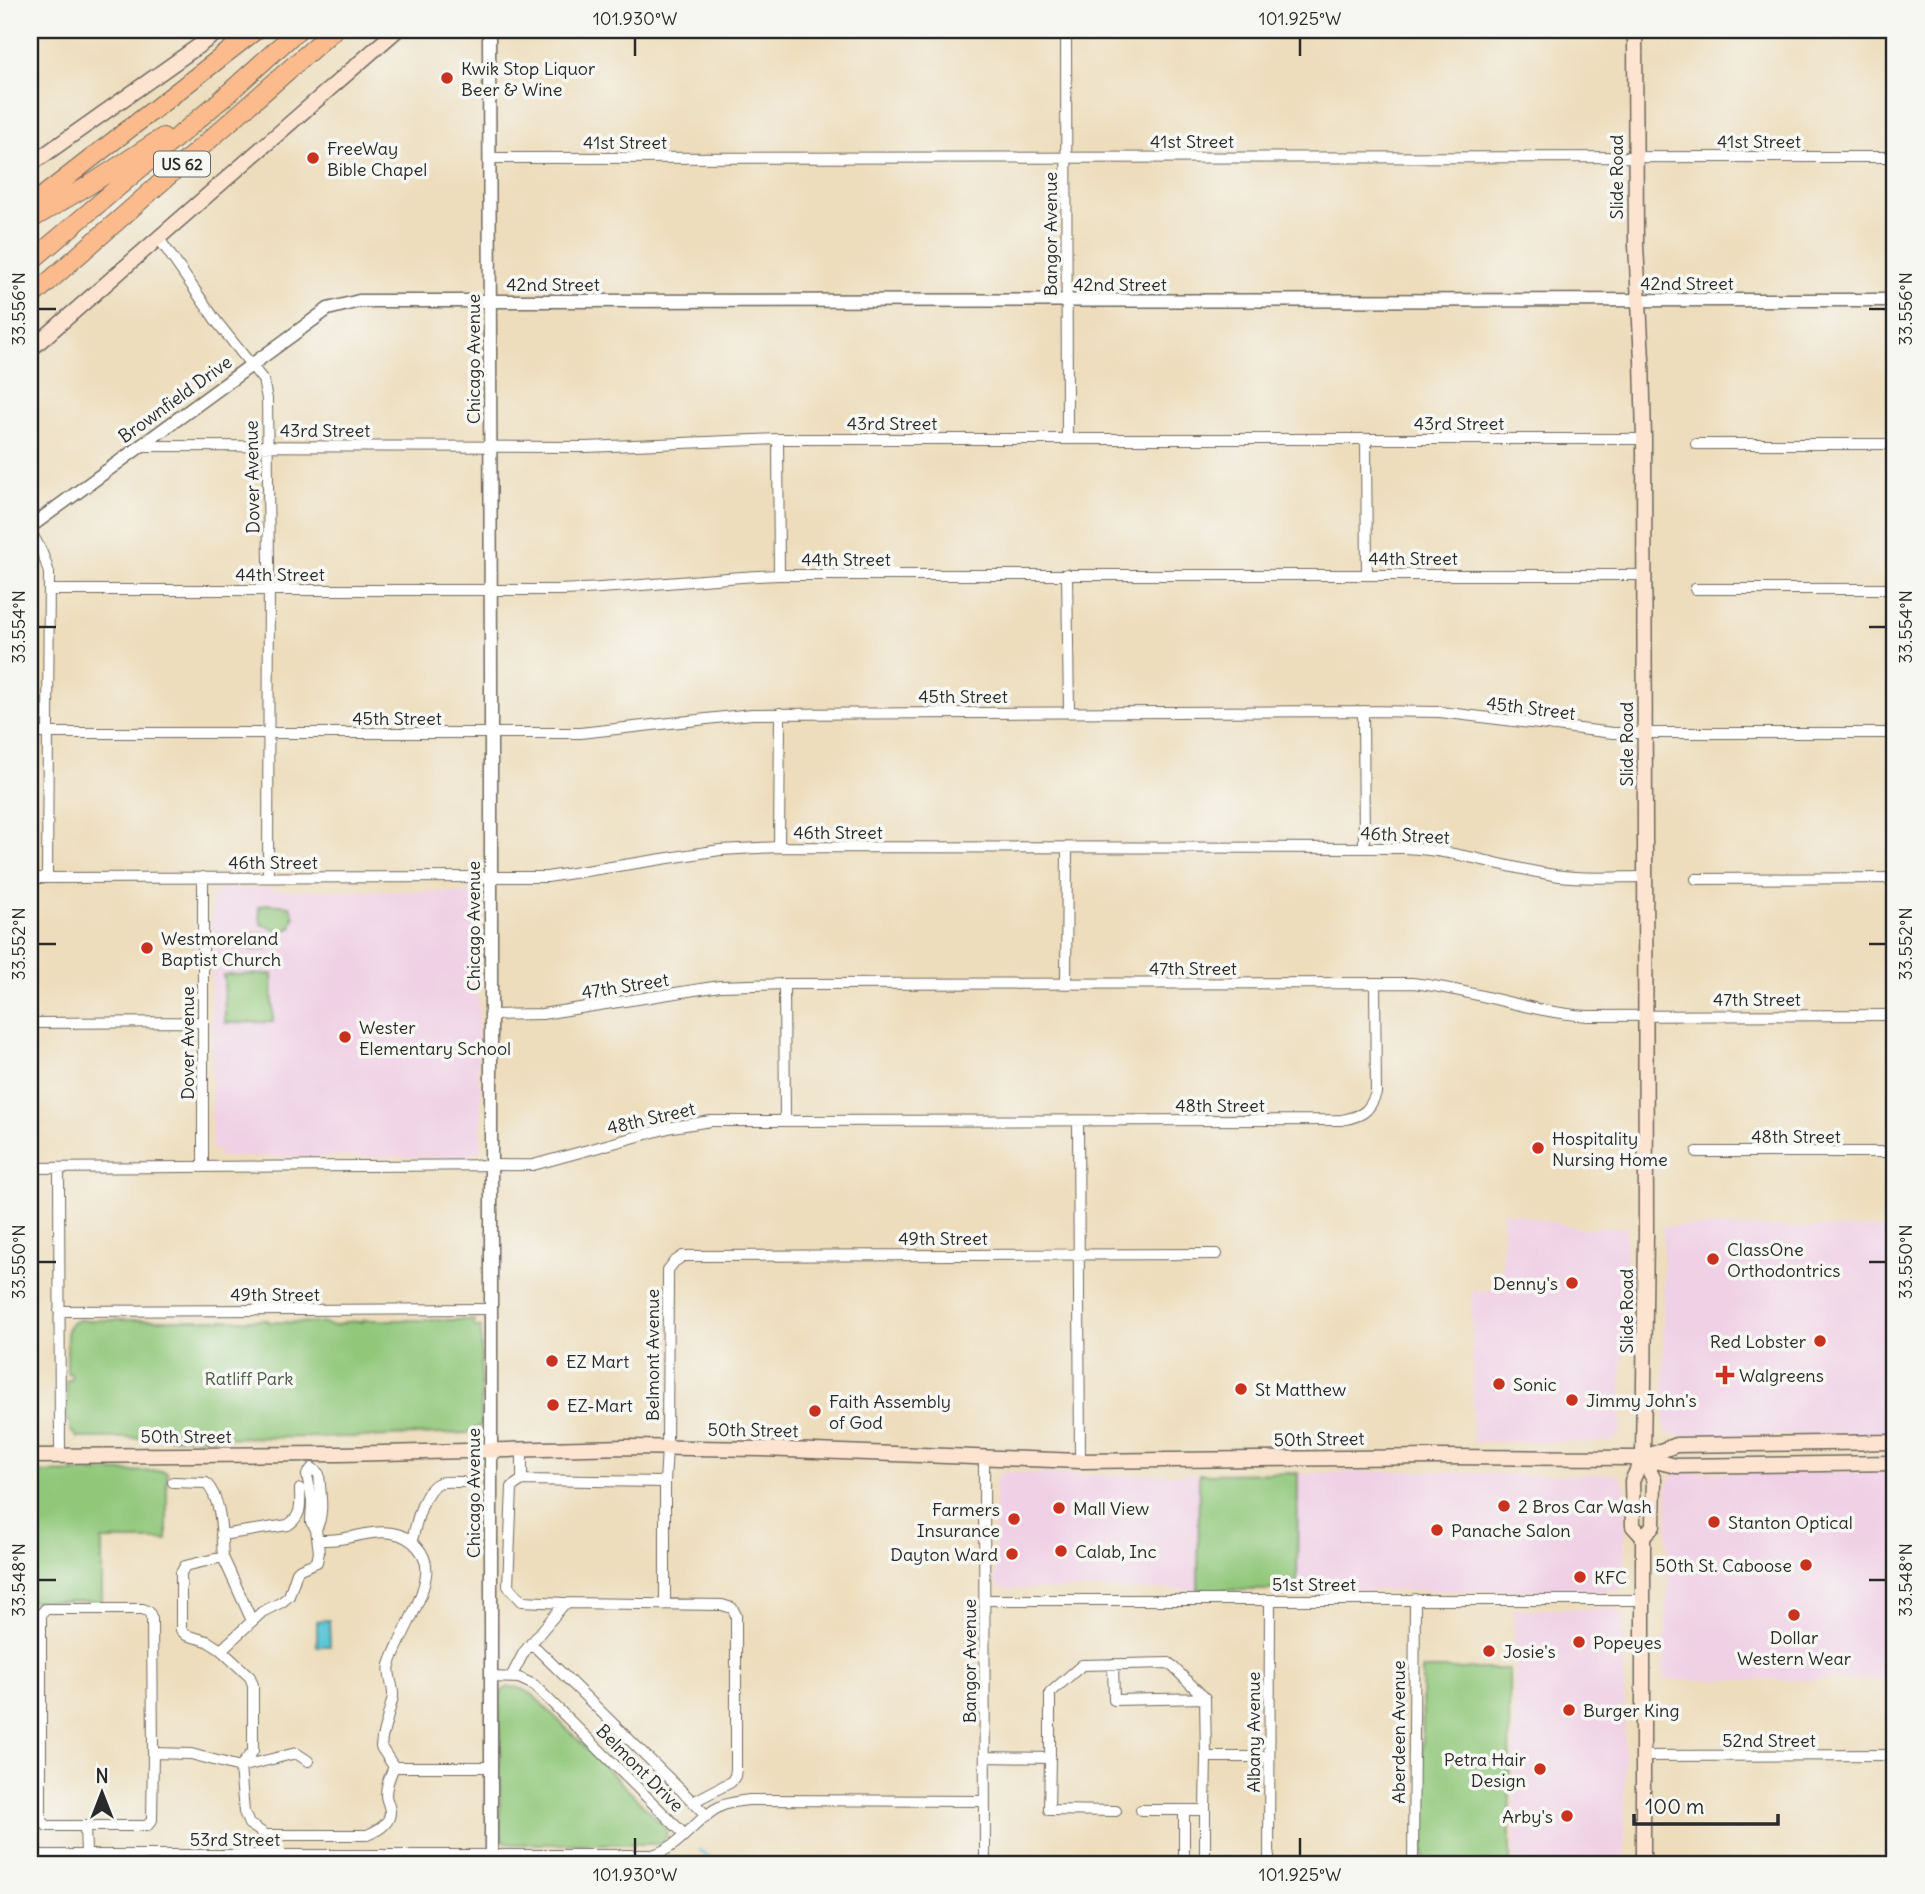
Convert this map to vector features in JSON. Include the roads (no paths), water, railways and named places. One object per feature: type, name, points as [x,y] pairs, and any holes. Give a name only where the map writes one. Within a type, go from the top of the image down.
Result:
[{"type":"highway","points":[[30,206],[256,30]]},
{"type":"highway","name":"US 62","points":[[30,262],[222,99],[298,30]]},
{"type":"highway","name":"US 62","points":[[30,298],[334,30]]},
{"type":"highway","points":[[30,220],[222,99]]},
{"type":"main road","points":[[30,165],[221,30]]},
{"type":"main road","points":[[30,350],[397,30]]},
{"type":"main road","name":"Slide Road","points":[[1635,30],[1636,245],[1644,439],[1646,1365],[1643,1458],[1632,1480],[1633,1526],[1643,1537]]},
{"type":"main road","name":"50th Street","points":[[1643,1458],[1676,1444],[1895,1442]]},
{"type":"main road","name":"50th Street","points":[[30,1456],[667,1448],[1080,1461],[1434,1457],[1643,1458],[1676,1466],[1895,1462]]},
{"type":"main road","name":"Slide Road","points":[[1643,1458],[1654,1480],[1653,1526],[1643,1537],[1643,1864]]},
{"type":"street","name":"Chicago Avenue","points":[[489,30],[491,1860]]},
{"type":"street","name":"Bangor Avenue","points":[[1066,30],[1067,439]]},
{"type":"street","name":"41st Street","points":[[489,158],[1895,157]]},
{"type":"street","name":"Dover Avenue","points":[[158,237],[217,322],[262,380],[267,399],[268,877]]},
{"type":"street","name":"42nd Street","points":[[344,303],[1895,300]]},
{"type":"street","name":"Brownfield Drive","points":[[30,529],[327,309],[344,303]]},
{"type":"street","name":"43rd Street","points":[[140,446],[586,447],[778,439],[1644,439]]},
{"type":"street","points":[[778,439],[779,575]]},
{"type":"street","points":[[1366,439],[1367,574]]},
{"type":"street","points":[[1696,444],[1895,444]]},
{"type":"street","points":[[30,529],[46,560],[48,573],[47,878]]},
{"type":"street","points":[[1067,574],[1069,711]]},
{"type":"street","name":"44th Street","points":[[48,590],[601,589],[726,577],[779,575],[1644,575]]},
{"type":"street","points":[[1695,589],[1895,589]]},
{"type":"street","points":[[1363,711],[1364,848]]},
{"type":"street","name":"45th Street","points":[[30,733],[580,733],[713,717],[780,713],[1363,711],[1440,712],[1613,733],[1895,733]]},
{"type":"street","points":[[779,847],[780,713]]},
{"type":"street","name":"46th Street","points":[[30,878],[547,877],[720,850],[779,847],[1432,849],[1557,876],[1645,877]]},
{"type":"street","points":[[1066,984],[1067,848]]},
{"type":"street","name":"Dover Avenue","points":[[203,877],[203,1167]]},
{"type":"street","points":[[1696,879],[1895,878]]},
{"type":"street","name":"48th Street","points":[[30,1168],[533,1165],[690,1123],[711,1121],[1342,1120],[1355,1118],[1365,1112],[1371,1107],[1376,1093],[1375,983]]},
{"type":"street","name":"47th Street","points":[[491,1015],[542,1014],[720,986],[1412,983],[1561,1014],[1588,1016],[1895,1015]]},
{"type":"street","points":[[784,984],[785,1120]]},
{"type":"street","points":[[30,1023],[203,1023]]},
{"type":"street","points":[[1078,1121],[1080,1461]]},
{"type":"street","name":"48th Street","points":[[1697,1152],[1895,1152]]},
{"type":"street","points":[[59,1168],[60,1456]]},
{"type":"street","name":"49th Street","points":[[672,1264],[683,1255],[1217,1254]]},
{"type":"street","name":"Belmont Avenue","points":[[665,1604],[667,1289],[668,1270],[672,1264]]},
{"type":"street","name":"49th Street","points":[[59,1311],[491,1309]]},
{"type":"street","points":[[522,1449],[522,1480]]},
{"type":"street","name":"Bangor Avenue","points":[[984,1457],[985,1864]]},
{"type":"street","points":[[221,1650],[252,1621],[289,1597],[297,1572],[317,1562],[319,1552],[317,1535],[311,1522],[312,1500],[307,1475],[312,1468],[319,1474],[321,1500],[317,1535]]},
{"type":"street","points":[[665,1482],[522,1480],[512,1487],[508,1586],[523,1601],[565,1604],[722,1605],[732,1608],[736,1615],[735,1776],[731,1782],[693,1802]]},
{"type":"street","points":[[173,1482],[206,1483],[212,1489],[223,1557],[252,1621]]},
{"type":"street","points":[[412,1540],[424,1500],[432,1488],[440,1482],[462,1482]]},
{"type":"street","points":[[221,1535],[288,1525],[296,1520],[300,1511],[300,1489]]},
{"type":"street","points":[[317,1535],[340,1539],[371,1533],[392,1533],[412,1540],[423,1557],[427,1572],[421,1592],[389,1668],[393,1697],[381,1747],[394,1767]]},
{"type":"street","points":[[223,1557],[185,1566],[181,1573],[181,1630],[186,1635],[207,1641],[221,1650],[250,1677],[253,1685],[253,1751],[240,1767],[244,1812],[249,1824],[266,1835],[367,1835],[387,1822],[390,1813],[386,1797],[387,1782],[394,1767]]},
{"type":"street","name":"Aberdeen Avenue","points":[[1413,1864],[1415,1599]]},
{"type":"street","name":"51st Street","points":[[985,1600],[1643,1600]]},
{"type":"street","name":"Albany Avenue","points":[[1269,1864],[1270,1600]]},
{"type":"street","points":[[511,1677],[524,1652],[565,1604]]},
{"type":"street","points":[[45,1609],[143,1609],[149,1612],[152,1619],[153,1753],[152,1820],[147,1826],[47,1826],[41,1820],[41,1614],[45,1609]]},
{"type":"street","points":[[531,1643],[707,1815]]},
{"type":"street","points":[[1116,1811],[1049,1810],[1049,1693],[1082,1665],[1169,1663],[1205,1698],[1205,1864]]},
{"type":"street","points":[[1113,1664],[1114,1700],[1205,1698]]},
{"type":"street","name":"Belmont Drive","points":[[490,1677],[519,1678],[534,1685],[685,1835],[720,1806],[749,1800],[985,1801]]},
{"type":"street","points":[[153,1753],[191,1754],[240,1767],[296,1753],[308,1761]]},
{"type":"street","name":"52nd Street","points":[[1643,1756],[1895,1755]]},
{"type":"street","points":[[985,1757],[1049,1758]]},
{"type":"street","points":[[1206,1757],[1269,1757]]},
{"type":"street","points":[[394,1767],[490,1767]]},
{"type":"street","points":[[1141,1810],[1205,1810]]},
{"type":"street","points":[[1184,1810],[1184,1864]]},
{"type":"street","points":[[85,1826],[86,1854]]},
{"type":"street","points":[[265,1855],[266,1835]]},
{"type":"street","points":[[367,1835],[368,1855]]},
{"type":"street","name":"53rd Street","points":[[30,1855],[368,1855],[491,1860],[652,1855],[664,1852],[685,1835]]},
{"type":"water","points":[[329,1620],[330,1646],[317,1646],[317,1621]]},
{"type":"waterway","points":[[700,1850],[716,1864]]},
{"type":"place","name":"Kwik Stop Liquor Beer & Wine","points":[[447,78]]},
{"type":"place","name":"FreeWay Bible Chapel","points":[[313,158]]},
{"type":"place","name":"Westmoreland Baptist Church","points":[[147,948]]},
{"type":"place","name":"Wester Elementary School","points":[[345,1037]]},
{"type":"place","name":"Hospitality Nursing Home","points":[[1538,1148]]},
{"type":"place","name":"ClassOne Orthodontrics","points":[[1713,1259]]},
{"type":"place","name":"Denny's","points":[[1572,1283]]},
{"type":"place","name":"Red Lobster","points":[[1820,1341]]},
{"type":"place","name":"EZ Mart","points":[[552,1361]]},
{"type":"place","name":"Walgreens","points":[[1725,1375]]},
{"type":"place","name":"Sonic","points":[[1499,1384]]},
{"type":"place","name":"St Matthew","points":[[1241,1389]]},
{"type":"place","name":"Jimmy John's","points":[[1572,1400]]},
{"type":"place","name":"EZ-Mart","points":[[553,1405]]},
{"type":"place","name":"Faith Assembly of God","points":[[815,1411]]},
{"type":"place","name":"2 Bros Car Wash","points":[[1504,1506]]},
{"type":"place","name":"Mall View","points":[[1059,1508]]},
{"type":"place","name":"Farmers Insurance","points":[[1014,1519]]},
{"type":"place","name":"Stanton Optical","points":[[1714,1522]]},
{"type":"place","name":"Panache Salon","points":[[1437,1530]]},
{"type":"place","name":"Calab, Inc","points":[[1061,1551]]},
{"type":"place","name":"Dayton Ward","points":[[1012,1554]]},
{"type":"place","name":"50th St. Caboose","points":[[1806,1565]]},
{"type":"place","name":"KFC","points":[[1580,1577]]},
{"type":"place","name":"Dollar Western Wear","points":[[1794,1615]]},
{"type":"place","name":"Popeyes","points":[[1579,1642]]},
{"type":"place","name":"Josie's","points":[[1489,1651]]},
{"type":"place","name":"Burger King","points":[[1569,1710]]},
{"type":"place","name":"Petra Hair Design","points":[[1540,1769]]},
{"type":"place","name":"Arby's","points":[[1567,1816]]},
{"type":"park label","name":"Ratliff Park","points":[[249,1378]]}]
